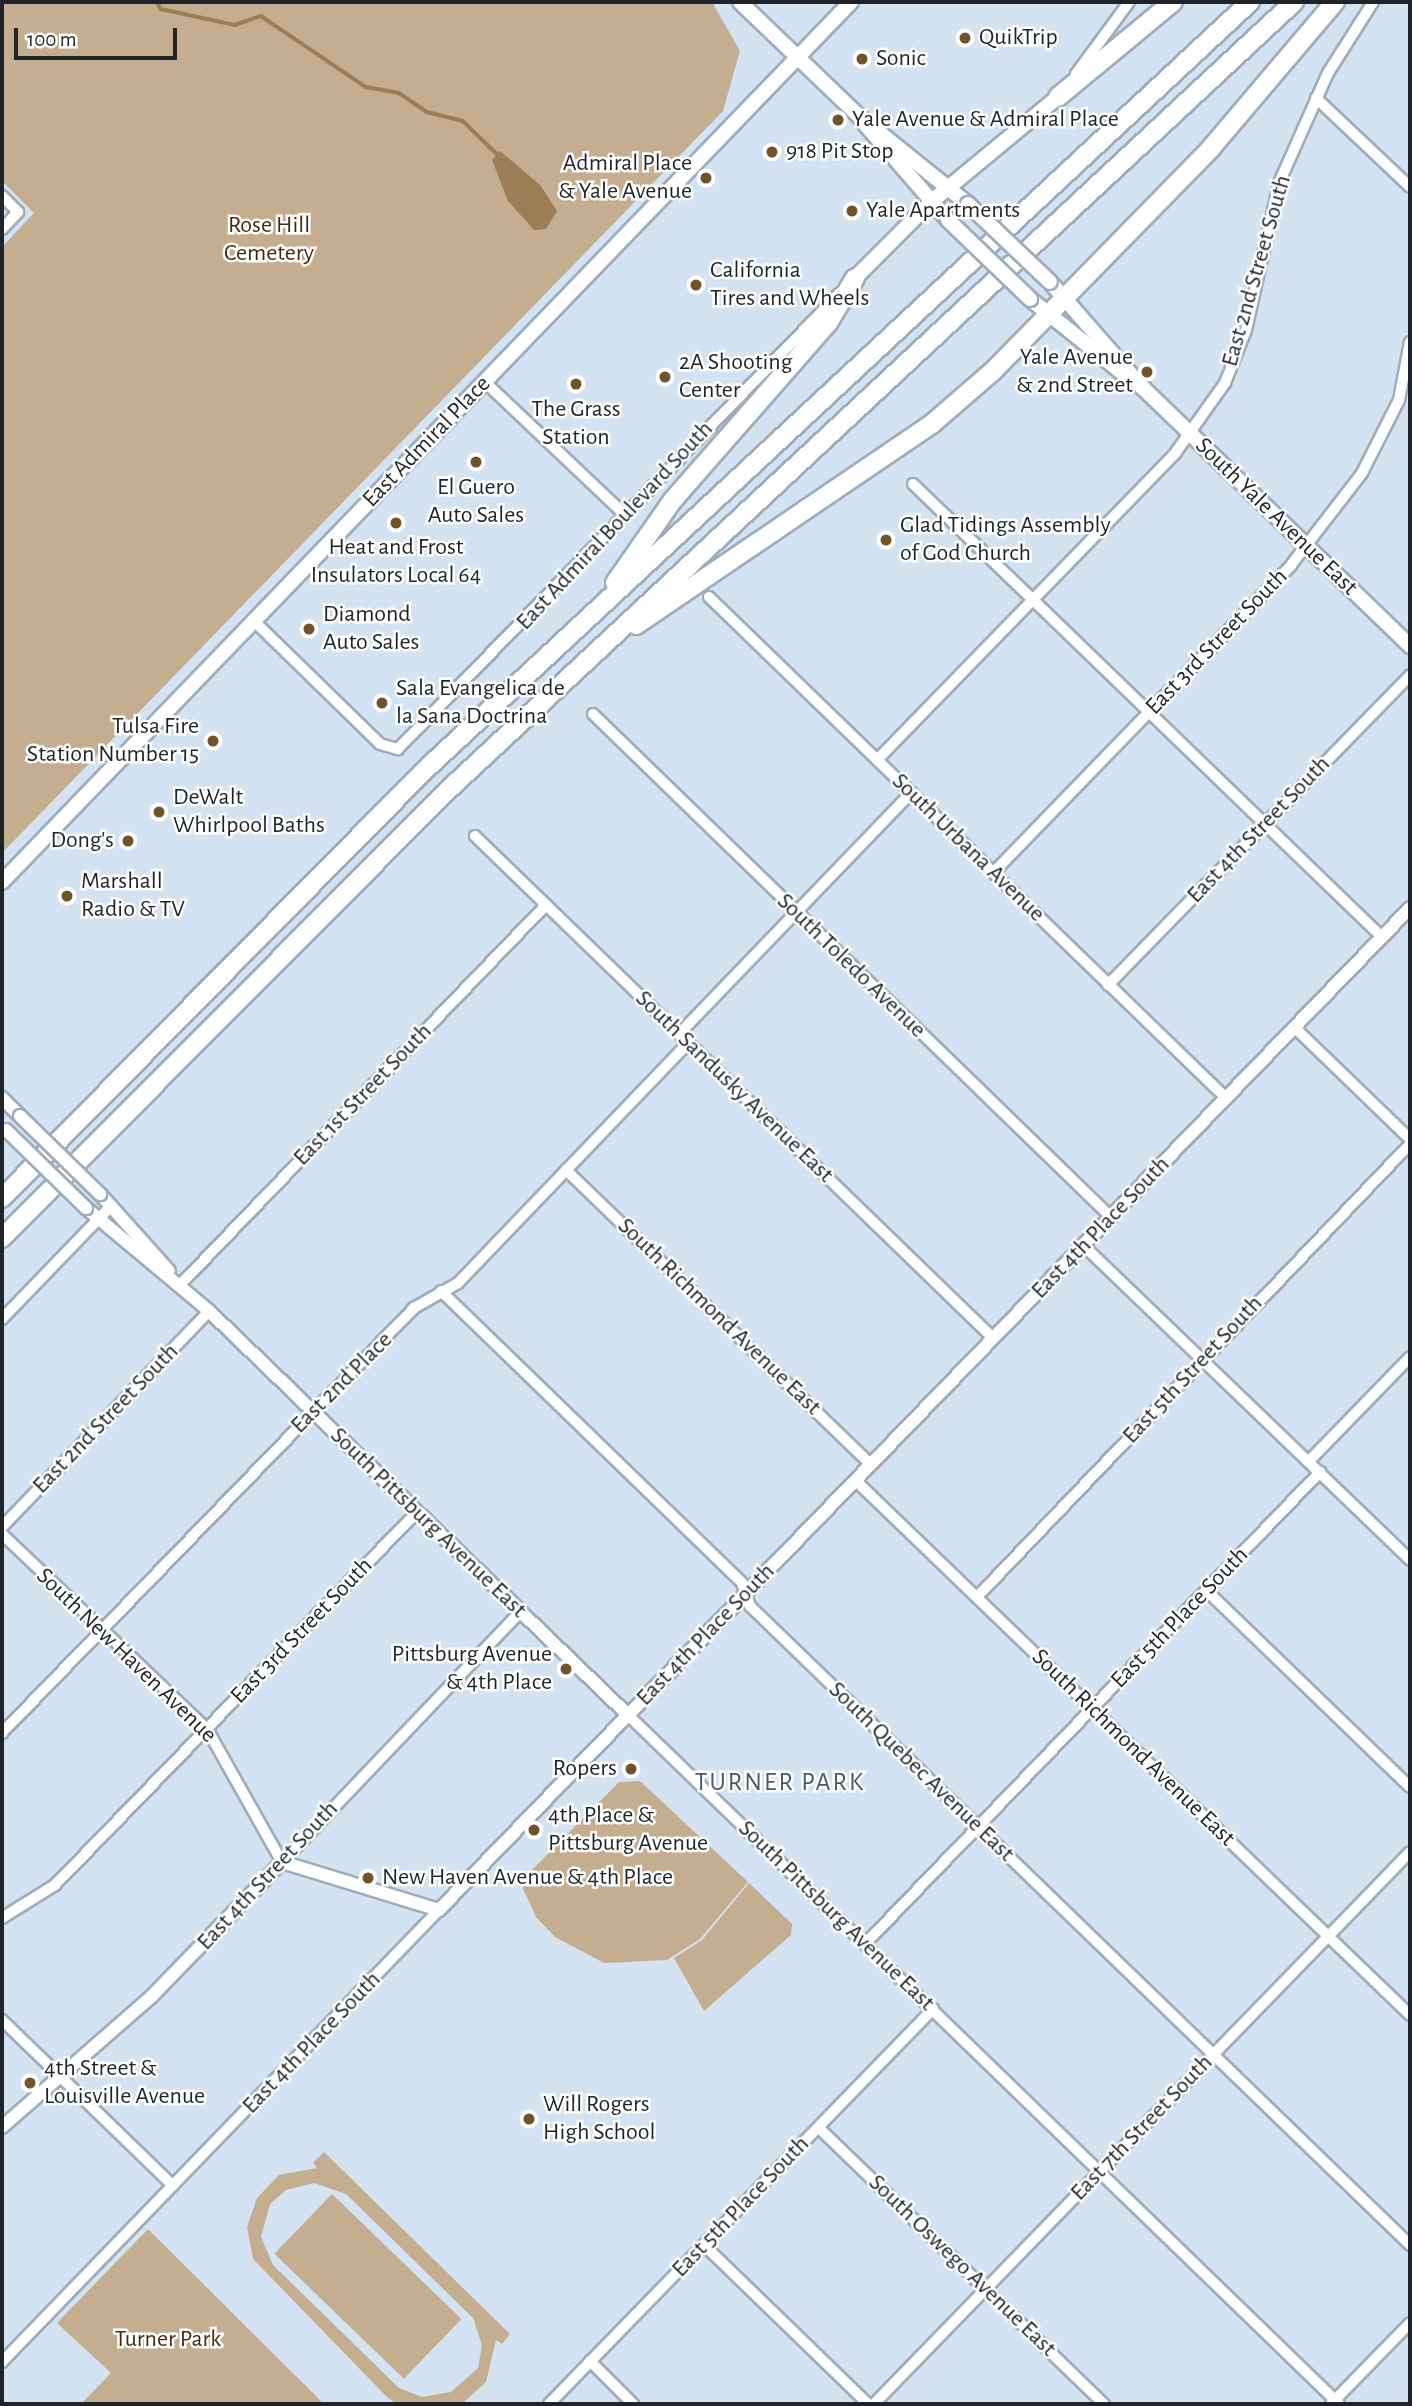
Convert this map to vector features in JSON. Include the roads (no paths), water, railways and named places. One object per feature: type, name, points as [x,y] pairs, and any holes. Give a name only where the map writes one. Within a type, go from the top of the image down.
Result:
[{"type":"highway","points":[[1058,97],[1173,2]]},
{"type":"highway","points":[[2,1198],[318,875],[595,611],[1250,2]]},
{"type":"highway","points":[[2,1238],[334,901],[601,647],[1294,2]]},
{"type":"highway","points":[[601,647],[933,423],[1068,300],[1211,148],[1335,2]]},
{"type":"highway","points":[[595,611],[673,500],[828,323],[855,278]]},
{"type":"main road","name":"South Yale Avenue East","points":[[740,2],[860,117],[950,187],[1050,282],[1142,387],[1410,646]]},
{"type":"main road","name":"East Admiral Place","points":[[2,882],[851,2]]},
{"type":"main road","name":"East Admiral Boulevard South","points":[[855,278],[931,202],[1058,97]]},
{"type":"main road","name":"South Yale Avenue East","points":[[860,117],[931,202],[1030,299],[1050,318],[1142,387]]},
{"type":"street","name":"East Admiral Boulevard South","points":[[1058,97],[1129,2]]},
{"type":"street","name":"East 2nd Street South","points":[[877,760],[1034,600],[1188,433],[1238,356],[1279,183],[1316,98],[1373,2]]},
{"type":"street","points":[[1316,98],[1410,187]]},
{"type":"street","points":[[2,196],[18,212],[2,229]]},
{"type":"street","name":"East Admiral Boulevard South","points":[[254,621],[392,749],[480,668],[789,343],[855,278]]},
{"type":"street","name":"East 3rd Street South","points":[[993,873],[1305,545],[1362,473],[1399,400],[1410,342]]},
{"type":"street","points":[[485,382],[625,515]]},
{"type":"street","points":[[913,484],[1382,937]]},
{"type":"street","name":"South Urbana Avenue","points":[[709,597],[1227,1099]]},
{"type":"street","name":"East 4th Street South","points":[[1108,985],[1410,675]]},
{"type":"street","name":"South Toledo Avenue","points":[[593,714],[1111,1217]]},
{"type":"street","points":[[679,1034],[911,793]]},
{"type":"street","name":"South Sandusky Avenue East","points":[[475,836],[993,1338]]},
{"type":"street","name":"East 1st Street South","points":[[180,1285],[546,905]]},
{"type":"street","name":"East 4th Place South","points":[[2,2362],[1410,908]]},
{"type":"street","points":[[1295,1028],[1410,1139]]},
{"type":"street","name":"East 2nd Place","points":[[2,1733],[414,1308],[458,1283],[688,1043]]},
{"type":"street","name":"South Pittsburg Avenue East","points":[[4,1104],[20,1116],[112,1205],[180,1285]]},
{"type":"street","name":"South Pittsburg Avenue East","points":[[4,1128],[98,1219],[209,1311],[933,2009],[1335,2403]]},
{"type":"street","name":"East 5th Street South","points":[[977,1597],[1410,1144]]},
{"type":"street","name":"South Richmond Avenue East","points":[[566,1170],[871,1465]]},
{"type":"street","points":[[2,1319],[112,1205]]},
{"type":"street","points":[[1084,1246],[1410,1560]]},
{"type":"street","name":"South Quebec Avenue East","points":[[441,1291],[742,1583],[750,1606],[1410,2245]]},
{"type":"street","name":"East 2nd Street South","points":[[2,1527],[209,1311]]},
{"type":"street","points":[[1309,1461],[1410,1357]]},
{"type":"street","name":"East 5th Place South","points":[[865,1944],[1320,1472]]},
{"type":"street","name":"South Richmond Avenue East","points":[[856,1481],[1410,2015]]},
{"type":"street","name":"East 3rd Street South","points":[[2,1918],[55,1885],[417,1512]]},
{"type":"street","name":"South New Haven Avenue","points":[[2,1534],[207,1729],[282,1862]]},
{"type":"street","points":[[1207,1591],[1410,1787]]},
{"type":"street","name":"East 4th Street South","points":[[2,2127],[58,2073],[151,1997],[521,1611]]},
{"type":"street","name":"East 7th Street South","points":[[871,2404],[1410,1852]]},
{"type":"street","points":[[282,1862],[439,1910]]},
{"type":"street","name":"East 5th Place South","points":[[549,2404],[933,2009]]},
{"type":"street","points":[[2,2020],[173,2186]]},
{"type":"street","name":"South Oswego Avenue East","points":[[819,2128],[1104,2404]]},
{"type":"street","points":[[705,2245],[871,2404]]},
{"type":"street","points":[[1335,2403],[1410,2323]]},
{"type":"street","points":[[590,2361],[633,2404]]},
{"type":"waterway","points":[[157,2],[161,9],[235,25],[261,16],[366,87],[399,93],[427,112],[463,121],[497,154]]},
{"type":"place","name":"QuikTrip","points":[[965,38]]},
{"type":"place","name":"Sonic","points":[[862,59]]},
{"type":"place","name":"Yale Avenue & Admiral Place","points":[[838,120]]},
{"type":"place","name":"918 Pit Stop","points":[[772,152]]},
{"type":"place","name":"Admiral Place & Yale Avenue","points":[[706,178]]},
{"type":"place","name":"Yale Apartments","points":[[852,211]]},
{"type":"place","name":"California Tires and Wheels","points":[[696,285]]},
{"type":"place","name":"Yale Avenue & 2nd Street","points":[[1147,372]]},
{"type":"place","name":"2A Shooting Center","points":[[665,377]]},
{"type":"place","name":"The Grass Station","points":[[576,384]]},
{"type":"place","name":"El Guero Auto Sales","points":[[476,462]]},
{"type":"place","name":"Heat and Frost Insulators Local 64","points":[[396,523]]},
{"type":"place","name":"Glad Tidings Assembly of God Church","points":[[886,540]]},
{"type":"place","name":"Diamond Auto Sales","points":[[309,629]]},
{"type":"place","name":"Sala Evangelica de la Sana Doctrina","points":[[382,703]]},
{"type":"place","name":"Tulsa Fire Station Number 15","points":[[213,741]]},
{"type":"place","name":"DeWalt Whirlpool Baths","points":[[159,812]]},
{"type":"place","name":"Dong's","points":[[128,841]]},
{"type":"place","name":"Marshall Radio & TV","points":[[67,896]]},
{"type":"place","name":"Pittsburg Avenue & 4th Place","points":[[566,1669]]},
{"type":"place","name":"Ropers","points":[[631,1769]]},
{"type":"place","name":"4th Place & Pittsburg Avenue","points":[[534,1830]]},
{"type":"place","name":"New Haven Avenue & 4th Place","points":[[368,1878]]},
{"type":"place","name":"4th Street & Louisville Avenue","points":[[30,2083]]},
{"type":"place","name":"Will Rogers High School","points":[[529,2119]]},
{"type":"district","name":"TURNER PARK","points":[[780,1783]]},
{"type":"park label","name":"Rose Hill Cemetery","points":[[269,240]]},
{"type":"park label","name":"Turner Park","points":[[168,2340]]}]
